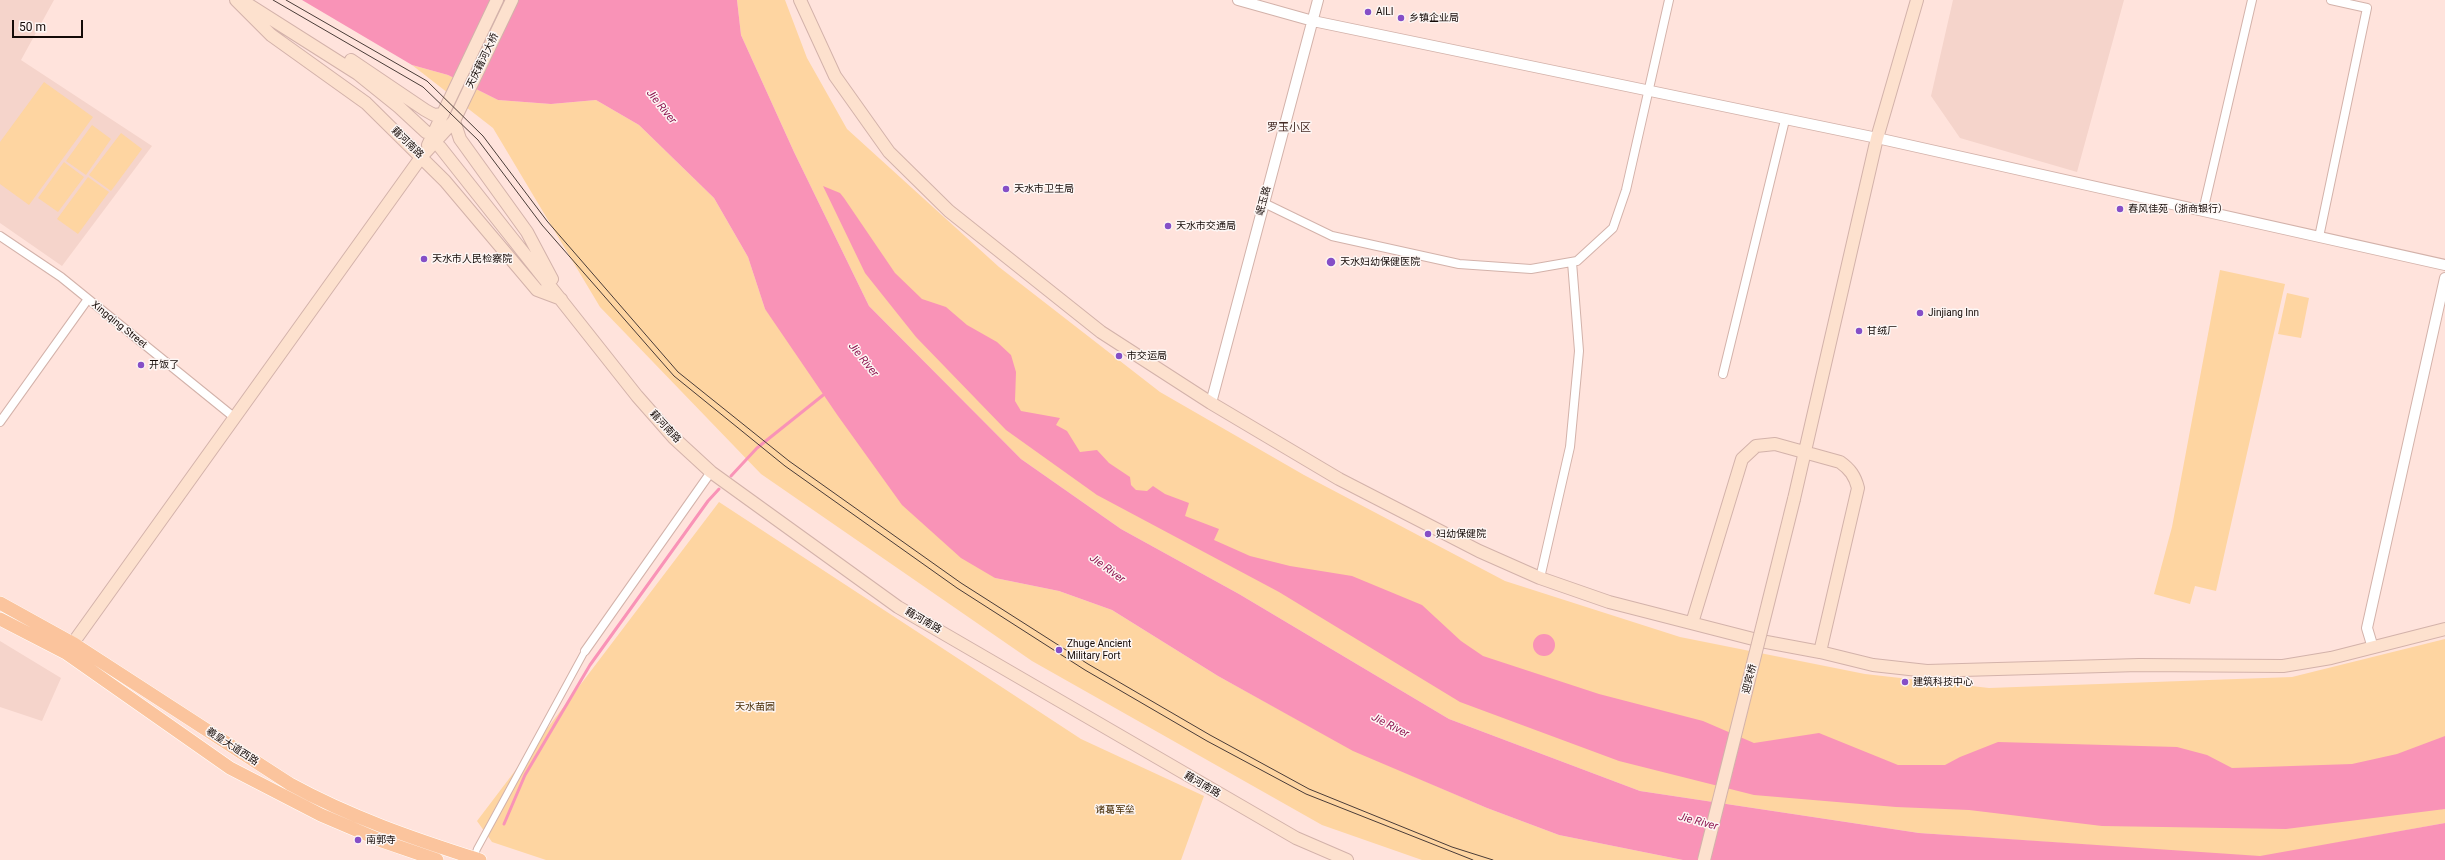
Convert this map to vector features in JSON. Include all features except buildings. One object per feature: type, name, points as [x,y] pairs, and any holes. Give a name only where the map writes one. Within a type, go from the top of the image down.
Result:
[{"type":"main road","name":"藉河南路","points":[[236,0],[270,35],[366,103],[422,156],[537,290],[562,300]]},
{"type":"main road","name":"藉河南路","points":[[242,0],[358,74],[399,107],[426,132]]},
{"type":"main road","name":"天庆藉河大桥","points":[[422,156],[497,0]]},
{"type":"main road","name":"天庆藉河大桥","points":[[422,156],[454,122],[512,0]]},
{"type":"main road","points":[[800,0],[835,76],[889,152],[948,211],[1101,332],[1211,403],[1339,479],[1479,551],[1540,578],[1610,602],[1761,641],[1820,652],[1873,665],[1927,671],[2139,665],[2282,666],[2373,648],[2445,629]]},
{"type":"main road","name":"迎宾桥","points":[[1704,860],[1794,499],[1877,138],[1917,0]]},
{"type":"main road","name":"藉河南路","points":[[254,8],[279,16],[376,75],[425,110],[434,115],[443,114]]},
{"type":"main road","name":"藉河南路","points":[[454,122],[460,139],[527,232],[541,256],[562,300]]},
{"type":"main road","name":"藉河南路","points":[[440,147],[637,396],[674,438],[711,472],[898,607],[1296,838],[1347,860]]},
{"type":"main road","points":[[70,648],[422,156]]},
{"type":"main road","points":[[1692,623],[1742,459],[1756,446],[1775,444],[1840,462],[1849,468],[1855,478],[1858,488],[1820,652]]},
{"type":"main road","name":"羲皇大道西路","points":[[0,604],[290,784],[323,802],[386,829],[477,859]]},
{"type":"main road","name":"羲皇大道西路","points":[[0,619],[70,648],[230,768],[322,815],[382,841],[437,860]]},
{"type":"street","points":[[1238,0],[1313,21],[1648,89],[1786,120],[1877,138],[2445,265]]},
{"type":"street","name":"岷玉路","points":[[1211,403],[1318,0]]},
{"type":"street","points":[[1264,202],[1332,236],[1459,264],[1531,269],[1577,261],[1613,228],[1626,190],[1669,0]]},
{"type":"street","points":[[2203,211],[2252,0]]},
{"type":"street","points":[[2319,238],[2367,8],[2331,0]]},
{"type":"street","points":[[1723,374],[1786,120]]},
{"type":"street","name":"Xingqing Street","points":[[0,236],[61,277],[235,418]]},
{"type":"street","points":[[1540,578],[1570,447],[1579,351],[1572,262]]},
{"type":"street","points":[[2373,648],[2367,628],[2445,278]]},
{"type":"street","points":[[0,422],[88,299]]},
{"type":"street","points":[[477,859],[516,774],[585,651],[711,472]]},
{"type":"shaded area","points":[[0,0],[54,0],[21,60],[152,146],[62,266],[0,223]]},
{"type":"shaded area","points":[[1953,0],[2124,0],[2077,172],[1960,138],[1931,96]]},
{"type":"shaded area","points":[[0,641],[61,678],[42,721],[0,707]]},
{"type":"green space","points":[[737,0],[785,0],[807,58],[847,129],[999,267],[1160,392],[1304,475],[1505,581],[1680,637],[1865,674],[1989,688],[2292,677],[2445,639],[2445,823],[2260,857],[1919,833],[1640,791],[1449,719],[1239,594],[1121,529],[1021,459],[869,306],[794,152],[741,35]]},
{"type":"green space","points":[[412,65],[448,75],[498,100],[551,104],[596,100],[639,125],[714,198],[748,257],[765,309],[995,578],[1059,591],[1112,610],[1218,676],[1353,750],[1487,808],[1559,835],[1683,860],[1422,860],[1322,825],[1032,661],[761,474],[600,307],[493,128]]},
{"type":"green space","points":[[44,82],[93,117],[29,205],[0,184],[0,142]]},
{"type":"green space","points":[[92,125],[111,139],[86,175],[66,161]]},
{"type":"green space","points":[[121,133],[142,149],[111,191],[89,175]]},
{"type":"green space","points":[[64,162],[84,177],[58,212],[38,198]]},
{"type":"green space","points":[[88,177],[109,192],[78,234],[57,219]]},
{"type":"green space","points":[[2220,270],[2285,284],[2216,591],[2195,586],[2190,604],[2154,594],[2172,527]]},
{"type":"green space","points":[[2287,293],[2309,298],[2301,338],[2278,334]]},
{"type":"green space","name":"天水苗园","points":[[719,502],[1081,739],[1204,796],[1181,860],[546,860],[492,842],[477,821]]},
{"type":"water","name":"Jie River","points":[[302,0],[737,0],[741,35],[794,152],[869,306],[1021,459],[1121,529],[1239,594],[1449,719],[1640,791],[1919,833],[2260,856],[2445,823],[2445,860],[1683,860],[1559,835],[1487,808],[1353,751],[1218,676],[1112,610],[1059,591],[995,578],[961,558],[902,505],[838,416],[765,309],[748,257],[714,198],[639,125],[596,100],[551,104],[498,100],[448,75],[412,65]]},
{"type":"water","points":[[823,186],[840,193],[895,273],[922,299],[946,307],[967,325],[997,342],[1011,355],[1016,372],[1015,401],[1021,411],[1060,418],[1056,425],[1067,431],[1080,452],[1097,450],[1109,463],[1130,477],[1131,485],[1136,490],[1147,491],[1153,486],[1165,494],[1189,503],[1185,516],[1219,529],[1214,540],[1250,556],[1290,566],[1352,576],[1422,605],[1461,641],[1483,656],[1599,694],[1703,721],[1754,743],[1819,733],[1898,765],[1945,765],[1960,757],[1998,742],[2177,747],[2207,755],[2232,768],[2352,764],[2397,754],[2445,736],[2445,809],[2286,829],[2102,826],[1969,810],[1896,807],[1754,795],[1619,761],[1460,702],[1279,592],[1097,495],[1006,430],[916,337],[865,273]]},
{"type":"water","points":[[1544,634],[1552,637],[1555,645],[1552,653],[1544,656],[1536,653],[1533,645],[1536,637]]},
{"type":"waterway","points":[[731,476],[757,448],[827,392]]},
{"type":"waterway","points":[[504,824],[525,775],[590,665],[708,501],[719,489]]},
{"type":"tram line","points":[[273,0],[423,87],[478,140],[542,225],[674,376],[785,466],[957,588],[1085,670],[1207,741],[1306,794],[1473,860]]},
{"type":"tram line","points":[[286,0],[427,81],[483,136],[547,221],[678,372],[789,461],[961,583],[1088,664],[1210,735],[1309,789],[1452,847],[1493,860]]},
{"type":"place","name":"AILI","points":[[1368,12]]},
{"type":"place","name":"乡镇企业局","points":[[1401,18]]},
{"type":"place","name":"天水市卫生局","points":[[1006,189]]},
{"type":"place","name":"春风佳苑（浙商银行）","points":[[2120,209]]},
{"type":"place","name":"天水市交通局","points":[[1168,226]]},
{"type":"place","name":"天水市人民检察院","points":[[424,259]]},
{"type":"place","name":"天水妇幼保健医院","points":[[1331,262]]},
{"type":"place","name":"Jinjiang Inn","points":[[1920,313]]},
{"type":"place","name":"甘绒厂","points":[[1859,331]]},
{"type":"place","name":"市交运局","points":[[1119,356]]},
{"type":"place","name":"开饭了","points":[[141,365]]},
{"type":"place","name":"妇幼保健院","points":[[1428,534]]},
{"type":"place","name":"Zhuge Ancient Military Fort","points":[[1059,650]]},
{"type":"place","name":"建筑科技中心","points":[[1905,682]]},
{"type":"place","name":"南郭寺","points":[[358,840]]},
{"type":"district","name":"罗玉小区","points":[[1289,128]]},
{"type":"park label","name":"诸葛军垒","points":[[1115,810]]}]
